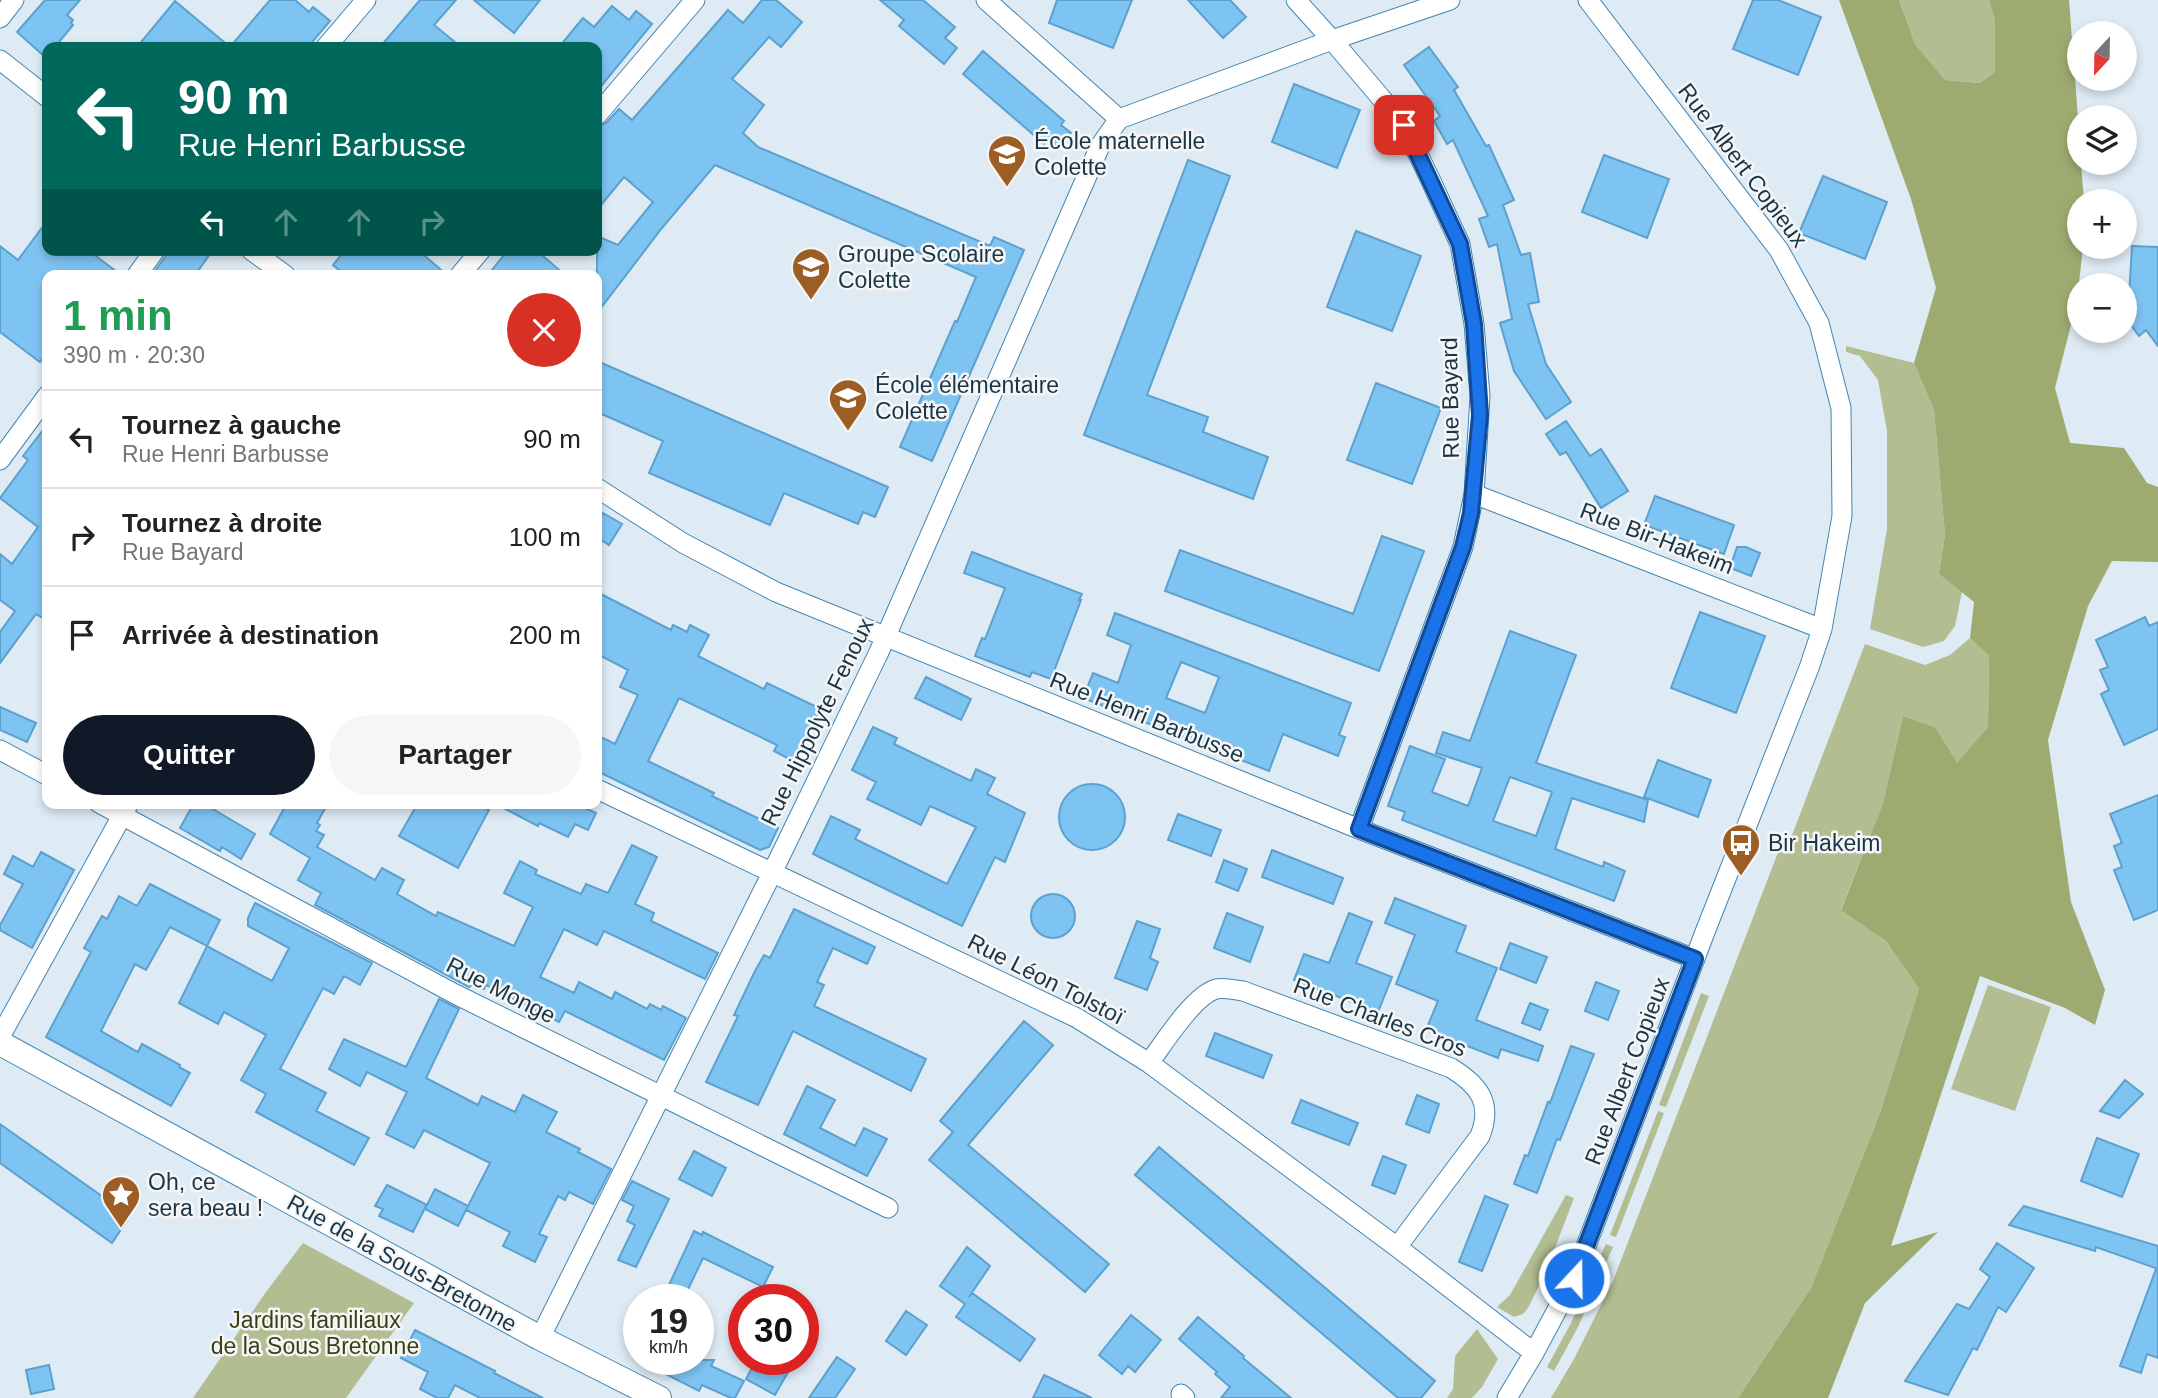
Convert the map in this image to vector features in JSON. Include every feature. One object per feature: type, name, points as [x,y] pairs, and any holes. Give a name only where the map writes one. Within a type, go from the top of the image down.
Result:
[{"type":"street","points":[[0,18],[14,0]]},
{"type":"street","points":[[330,42],[366,0]]},
{"type":"street","points":[[602,109],[695,0]]},
{"type":"street","points":[[986,0],[1119,119],[1332,40],[1450,0]]},
{"type":"street","name":"Rue Bayard","points":[[1296,0],[1404,125],[1460,244],[1474,324],[1480,396],[1474,494],[1463,547],[1359,829]]},
{"type":"street","name":"Rue Albert Copieux","points":[[1507,1398],[1574,1278],[1809,668],[1822,629],[1842,516],[1841,408],[1819,323],[1779,250],[1588,0]]},
{"type":"street","points":[[1,64],[42,93]]},
{"type":"street","name":"Rue Hippolyte Fenoux","points":[[540,1338],[772,873],[886,637],[1100,146],[1119,119]]},
{"type":"street","points":[[259,256],[278,270]]},
{"type":"street","points":[[464,270],[476,256]]},
{"type":"street","points":[[0,460],[42,403]]},
{"type":"street","name":"Rue Henri Barbusse","points":[[602,491],[683,543],[776,592],[1359,829],[1695,959]]},
{"type":"street","name":"Rue Bir-Hakeim","points":[[1474,494],[1822,629]]},
{"type":"street","points":[[0,750],[42,772]]},
{"type":"street","name":"Rue Léon Tolstoï","points":[[602,791],[1077,1018],[1149,1063],[1397,1247],[1534,1353]]},
{"type":"street","points":[[0,1037],[125,809]]},
{"type":"street","name":"Rue Monge","points":[[125,809],[455,995],[888,1208]]},
{"type":"street","name":"Rue Charles Cros","points":[[1149,1063],[1193,1004],[1203,995],[1217,989],[1230,989],[1243,991],[1451,1068],[1468,1078],[1485,1105],[1486,1122],[1480,1136],[1397,1247]]},
{"type":"street","name":"Rue de la Sous-Bretonne","points":[[0,1043],[651,1396]]},
{"type":"green space","points":[[1839,0],[1899,0],[1915,44],[1945,80],[1980,83],[1995,72],[1995,21],[1989,0],[2069,0],[2067,91],[2076,91],[2077,105],[2067,105],[2067,175],[2082,175],[2083,189],[2067,189],[2067,259],[2082,259],[2080,273],[2067,273],[2067,341],[2055,388],[2070,443],[2124,448],[2147,483],[2158,487],[2158,562],[2112,561],[2088,606],[2048,740],[2071,902],[2105,990],[2095,1025],[2065,1008],[1980,976],[1891,1246],[1938,1232],[1865,1303],[1828,1398],[1738,1398],[1811,1288],[1880,1113],[1919,989],[1886,941],[1841,910],[1883,803],[1903,716],[1935,727],[1957,763],[1988,727],[1989,656],[1970,638],[1974,602],[1939,574],[1945,535],[1934,410],[1914,363],[1936,288],[1911,199]]},
{"type":"green space","points":[[1899,0],[1989,0],[1995,21],[1995,72],[1980,83],[1945,80],[1915,44]]},
{"type":"green space","points":[[1846,346],[1914,363],[1934,410],[1945,535],[1939,574],[1962,592],[1955,626],[1944,641],[1923,647],[1870,629],[1887,529],[1887,431],[1878,380],[1860,356],[1846,352]]},
{"type":"green space","points":[[1970,638],[1989,656],[1988,727],[1957,764],[1935,727],[1903,716],[1883,803],[1841,909],[1886,941],[1919,989],[1880,1113],[1811,1288],[1738,1398],[1551,1398],[1613,1281],[1779,850],[1789,843],[1865,644],[1925,665],[1950,655]]},
{"type":"green space","points":[[1988,985],[2051,1007],[2015,1111],[1951,1089]]},
{"type":"green space","points":[[1701,993],[1709,996],[1666,1107],[1659,1105]]},
{"type":"green space","points":[[1658,1111],[1664,1113],[1616,1237],[1610,1235]]},
{"type":"green space","points":[[1566,1195],[1574,1198],[1545,1274],[1528,1308],[1523,1314],[1514,1317],[1497,1307],[1510,1295]]},
{"type":"green space","name":"Jardins familiaux de la Sous Bretonne","points":[[303,1243],[414,1303],[346,1398],[193,1398],[266,1292]]},
{"type":"green space","points":[[1606,1244],[1613,1247],[1578,1327],[1554,1371],[1547,1367],[1571,1323]]},
{"type":"green space","points":[[1477,1329],[1498,1359],[1482,1387],[1472,1398],[1447,1398],[1453,1389],[1455,1356]]},
{"type":"building","points":[[45,0],[80,0],[67,15],[73,20],[73,25],[59,42],[42,42],[42,54],[17,32]]},
{"type":"building","points":[[270,0],[295,0],[309,12],[313,7],[330,21],[312,42],[234,42]]},
{"type":"building","points":[[420,0],[456,0],[434,25],[455,42],[384,42]]},
{"type":"building","points":[[474,0],[540,0],[514,33]]},
{"type":"building","points":[[762,0],[776,0],[802,22],[781,47],[769,37],[732,79],[764,105],[743,133],[758,147],[990,246],[994,237],[1024,250],[932,461],[900,447],[976,277],[715,165],[602,306],[602,270],[597,270],[597,256],[602,256],[602,238],[618,245],[653,202],[624,177],[602,204],[602,125],[619,109],[632,120],[728,10],[743,23]]},
{"type":"building","points":[[880,0],[923,0],[955,27],[945,38],[957,48],[944,64],[899,26],[904,20]]},
{"type":"building","points":[[1057,0],[1132,0],[1113,48],[1049,23]]},
{"type":"building","points":[[1188,0],[1230,0],[1246,17],[1223,38]]},
{"type":"building","points":[[1753,0],[1778,0],[1821,17],[1798,75],[1733,49]]},
{"type":"building","points":[[175,1],[224,42],[141,42]]},
{"type":"building","points":[[612,6],[629,20],[636,11],[652,24],[602,85],[602,42],[563,42],[583,18],[594,27]]},
{"type":"building","points":[[1429,47],[1458,87],[1454,90],[1486,146],[1489,145],[1514,200],[1503,205],[1521,255],[1530,253],[1539,302],[1528,304],[1546,364],[1571,402],[1546,419],[1514,371],[1500,323],[1512,319],[1497,244],[1489,247],[1479,219],[1488,216],[1453,140],[1447,144],[1434,121],[1440,116],[1404,65]]},
{"type":"building","points":[[983,51],[1064,121],[1061,125],[1071,133],[1058,148],[1048,139],[1044,144],[963,74]]},
{"type":"building","points":[[1294,84],[1360,110],[1337,168],[1272,142]]},
{"type":"building","points":[[1604,155],[1669,179],[1647,238],[1582,212]]},
{"type":"building","points":[[1188,160],[1230,176],[1147,395],[1208,417],[1203,432],[1268,457],[1253,499],[1084,435]]},
{"type":"building","points":[[1823,176],[1887,202],[1865,259],[1799,233]]},
{"type":"building","points":[[42,228],[42,256],[96,256],[114,270],[42,270],[40,362],[0,332],[0,246],[18,260]]},
{"type":"building","points":[[1356,231],[1421,256],[1392,331],[1327,307]]},
{"type":"building","points":[[2137,246],[2158,247],[2158,346],[2146,330],[2139,336],[2137,333],[2137,273],[2130,273],[2131,259],[2137,259]]},
{"type":"building","points":[[209,256],[199,270],[156,270],[165,257]]},
{"type":"building","points":[[340,256],[425,256],[441,270],[339,270],[333,265]]},
{"type":"building","points":[[503,256],[543,256],[559,270],[492,270]]},
{"type":"building","points":[[602,363],[888,487],[875,517],[863,512],[858,524],[784,493],[770,525],[649,473],[663,441],[602,414]]},
{"type":"building","points":[[1376,383],[1441,408],[1412,484],[1347,460]]},
{"type":"building","points":[[1566,421],[1590,456],[1601,449],[1628,491],[1601,508],[1566,452],[1560,455],[1546,434]]},
{"type":"building","points":[[42,431],[42,617],[36,614],[0,663],[0,632],[15,611],[0,600],[0,554],[12,564],[38,527],[0,498],[28,460],[23,456]]},
{"type":"building","points":[[1655,496],[1734,525],[1724,554],[1644,525]]},
{"type":"building","points":[[602,515],[622,524],[609,545],[602,540]]},
{"type":"building","points":[[1382,536],[1424,551],[1379,671],[1165,591],[1180,550],[1353,614]]},
{"type":"building","points":[[1737,547],[1746,547],[1760,553],[1751,576],[1730,568]]},
{"type":"building","points":[[972,552],[1082,594],[1051,679],[1032,672],[1030,677],[975,656],[982,638],[985,639],[1005,588],[964,573]]},
{"type":"building","points":[[602,595],[671,630],[673,625],[687,632],[690,625],[709,635],[698,656],[764,689],[767,683],[821,709],[795,762],[774,751],[777,745],[679,698],[648,761],[778,828],[769,847],[760,850],[602,773],[602,738],[615,744],[638,695],[620,687],[628,670],[602,657]]},
{"type":"building","points":[[1700,612],[1765,636],[1736,713],[1671,688]]},
{"type":"building","points":[[1115,613],[1351,703],[1339,735],[1345,737],[1338,756],[1283,734],[1269,771],[1083,698],[1093,673],[1118,683],[1131,645],[1107,635]],"holes":[[[1181,662],[1219,677],[1205,713],[1166,698]]]},
{"type":"building","points":[[2145,617],[2149,626],[2158,622],[2158,729],[2124,745],[2101,694],[2109,690],[2100,670],[2108,667],[2096,640]]},
{"type":"building","points":[[1510,631],[1576,655],[1536,763],[1648,800],[1644,822],[1572,798],[1555,849],[1603,867],[1604,862],[1625,871],[1614,901],[1402,820],[1405,812],[1388,806],[1410,746],[1445,759],[1432,792],[1468,806],[1482,768],[1436,753],[1443,732],[1470,741]],"holes":[[[1510,777],[1552,792],[1536,836],[1493,821]]]},
{"type":"building","points":[[926,677],[971,699],[961,720],[915,698]]},
{"type":"building","points":[[0,707],[36,723],[27,742],[0,730]]},
{"type":"building","points":[[873,727],[897,738],[894,744],[971,781],[976,769],[995,778],[987,794],[1025,813],[1005,862],[995,857],[962,926],[813,854],[831,816],[860,830],[855,839],[947,884],[976,827],[930,806],[921,825],[867,799],[876,782],[852,770]]},
{"type":"building","points":[[1658,760],[1711,780],[1698,817],[1644,797]]},
{"type":"building","points":[[1085,784],[1099,784],[1111,789],[1120,798],[1125,817],[1123,830],[1116,841],[1099,850],[1085,850],[1073,845],[1064,836],[1059,824],[1059,810],[1064,798],[1073,789]]},
{"type":"building","points":[[2158,795],[2158,910],[2134,920],[2114,870],[2122,867],[2114,846],[2122,843],[2110,814]]},
{"type":"building","points":[[191,809],[213,809],[255,834],[241,859],[222,847],[220,851],[180,828]]},
{"type":"building","points":[[284,809],[325,809],[317,823],[320,825],[316,831],[324,835],[317,847],[375,880],[382,868],[404,880],[397,894],[436,916],[438,912],[514,946],[533,907],[504,893],[520,861],[537,870],[535,874],[581,894],[586,884],[608,893],[632,845],[657,857],[635,904],[654,913],[651,921],[718,953],[705,979],[604,931],[597,945],[564,929],[540,977],[574,993],[579,982],[612,999],[615,992],[647,1009],[650,1004],[661,1010],[663,1006],[686,1018],[664,1060],[565,1011],[559,1022],[486,985],[484,989],[473,984],[469,987],[315,905],[321,893],[298,880],[310,858],[270,834]]},
{"type":"building","points":[[415,809],[489,810],[458,868],[399,836]]},
{"type":"building","points":[[505,809],[587,809],[596,813],[588,830],[575,824],[568,837],[539,823],[538,826]]},
{"type":"building","points":[[1178,814],[1221,830],[1211,856],[1168,840]]},
{"type":"building","points":[[1272,850],[1343,878],[1333,904],[1262,877]]},
{"type":"building","points":[[41,852],[74,870],[32,948],[0,930],[0,925],[23,884],[4,874],[13,856],[33,867]]},
{"type":"building","points":[[1224,860],[1247,869],[1238,891],[1216,882]]},
{"type":"building","points":[[150,884],[220,920],[207,946],[170,927],[146,970],[135,964],[101,1031],[138,1052],[142,1044],[190,1073],[171,1106],[46,1037],[91,952],[84,948],[102,916],[107,919],[119,896],[137,906]]},
{"type":"building","points":[[1053,894],[1068,901],[1075,916],[1068,931],[1053,938],[1038,931],[1031,916],[1038,901]]},
{"type":"building","points":[[1395,898],[1466,926],[1456,952],[1497,968],[1476,1020],[1543,1046],[1538,1061],[1501,1049],[1498,1058],[1426,1030],[1438,1001],[1396,984],[1415,935],[1385,923]]},
{"type":"building","points":[[255,903],[372,963],[360,985],[344,976],[334,994],[323,988],[280,1069],[326,1093],[316,1111],[369,1138],[354,1165],[256,1112],[266,1094],[241,1080],[266,1035],[224,1012],[218,1024],[179,1003],[207,946],[272,981],[289,948],[248,926],[248,918]]},
{"type":"building","points":[[794,909],[875,947],[867,964],[833,948],[817,982],[824,985],[814,1006],[926,1059],[911,1091],[793,1031],[758,1105],[706,1082],[738,1016],[734,1015],[754,973],[764,955],[770,958]]},
{"type":"building","points":[[1227,913],[1263,927],[1250,962],[1214,948]]},
{"type":"building","points":[[1349,913],[1372,922],[1356,963],[1392,977],[1378,1012],[1294,980],[1304,954],[1329,963]]},
{"type":"building","points":[[1137,921],[1160,929],[1150,958],[1158,962],[1147,990],[1115,978]]},
{"type":"building","points":[[1510,943],[1547,957],[1536,983],[1500,969]]},
{"type":"building","points":[[1596,982],[1619,991],[1608,1020],[1585,1011]]},
{"type":"building","points":[[439,999],[459,1009],[426,1078],[478,1105],[482,1096],[515,1112],[523,1095],[557,1112],[546,1132],[611,1169],[593,1204],[569,1192],[565,1200],[558,1196],[539,1234],[547,1237],[535,1262],[503,1246],[510,1232],[466,1210],[490,1163],[424,1130],[414,1148],[386,1134],[407,1092],[367,1072],[360,1086],[329,1069],[344,1039],[406,1067]]},
{"type":"building","points":[[1530,1003],[1548,1010],[1540,1030],[1522,1023]]},
{"type":"building","points":[[1024,1021],[1053,1045],[968,1145],[1109,1264],[1085,1292],[929,1160],[953,1132],[940,1121]]},
{"type":"building","points":[[1215,1033],[1272,1055],[1263,1078],[1206,1056]]},
{"type":"building","points":[[1571,1046],[1594,1054],[1537,1193],[1514,1184],[1525,1155],[1528,1156],[1548,1102],[1550,1103]]},
{"type":"building","points":[[2125,1080],[2143,1094],[2119,1118],[2100,1111]]},
{"type":"building","points":[[807,1086],[835,1100],[820,1128],[855,1146],[864,1128],[887,1139],[867,1176],[784,1134]]},
{"type":"building","points":[[1417,1095],[1439,1104],[1429,1133],[1406,1124]]},
{"type":"building","points":[[1301,1100],[1358,1123],[1349,1145],[1292,1123]]},
{"type":"building","points":[[0,1124],[130,1216],[112,1243],[0,1163]]},
{"type":"building","points":[[2097,1138],[2139,1154],[2122,1197],[2081,1181]]},
{"type":"building","points":[[1159,1147],[1435,1381],[1421,1398],[1398,1398],[1135,1175]]},
{"type":"building","points":[[694,1151],[726,1168],[712,1196],[679,1179]]},
{"type":"building","points":[[1383,1156],[1406,1165],[1395,1194],[1372,1185]]},
{"type":"building","points":[[632,1181],[669,1199],[636,1267],[618,1260],[635,1225],[627,1221],[634,1206],[622,1200]]},
{"type":"building","points":[[387,1185],[427,1205],[435,1189],[468,1206],[458,1226],[425,1209],[426,1206],[413,1232],[379,1216],[383,1209],[375,1206]]},
{"type":"building","points":[[1485,1196],[1508,1205],[1482,1271],[1459,1262]]},
{"type":"building","points":[[2024,1206],[2158,1246],[2158,1269],[2096,1247],[2095,1251],[2009,1225]]},
{"type":"building","points":[[694,1231],[702,1235],[703,1232],[773,1267],[764,1284],[757,1284],[703,1258],[691,1284],[669,1284]]},
{"type":"building","points":[[1997,1243],[2034,1268],[2006,1312],[1998,1307],[1977,1350],[1973,1348],[1948,1395],[1905,1381],[1957,1304],[1969,1309],[1990,1277],[1980,1269]]},
{"type":"building","points":[[967,1247],[990,1266],[969,1297],[972,1293],[1035,1339],[1020,1361],[956,1317],[965,1304],[940,1286]]},
{"type":"building","points":[[2156,1269],[2158,1358],[2147,1354],[2141,1373],[2120,1366]]},
{"type":"building","points":[[906,1311],[927,1325],[906,1355],[886,1341]]},
{"type":"building","points":[[1131,1315],[1161,1340],[1135,1372],[1128,1366],[1122,1374],[1099,1355]]},
{"type":"building","points":[[1198,1317],[1291,1398],[1221,1398],[1230,1387],[1179,1339]]},
{"type":"building","points":[[415,1330],[543,1398],[480,1398],[455,1385],[448,1398],[437,1398],[420,1389],[428,1372],[401,1358]]},
{"type":"building","points":[[837,1357],[855,1369],[835,1398],[809,1398]]},
{"type":"building","points":[[49,1365],[54,1389],[31,1394],[26,1370]]},
{"type":"building","points":[[714,1367],[744,1381],[735,1398],[702,1385],[699,1391],[668,1375],[714,1375]]},
{"type":"building","points":[[748,1375],[786,1375],[775,1395],[746,1379]]},
{"type":"building","points":[[1044,1375],[1092,1398],[1033,1398]]},
{"type":"place","name":"École maternelle Colette","points":[[1007,188]]},
{"type":"place","name":"Groupe Scolaire Colette","points":[[811,301]]},
{"type":"place","name":"École élémentaire Colette","points":[[848,432]]},
{"type":"place","name":"Bir Hakeim","points":[[1741,877]]},
{"type":"place","name":"Oh, ce sera beau !","points":[[121,1229]]},
{"type":"route","points":[[1404,125],[1460,244],[1474,324],[1480,415],[1474,494],[1463,547],[1359,829],[1695,959],[1574,1278]]}]
